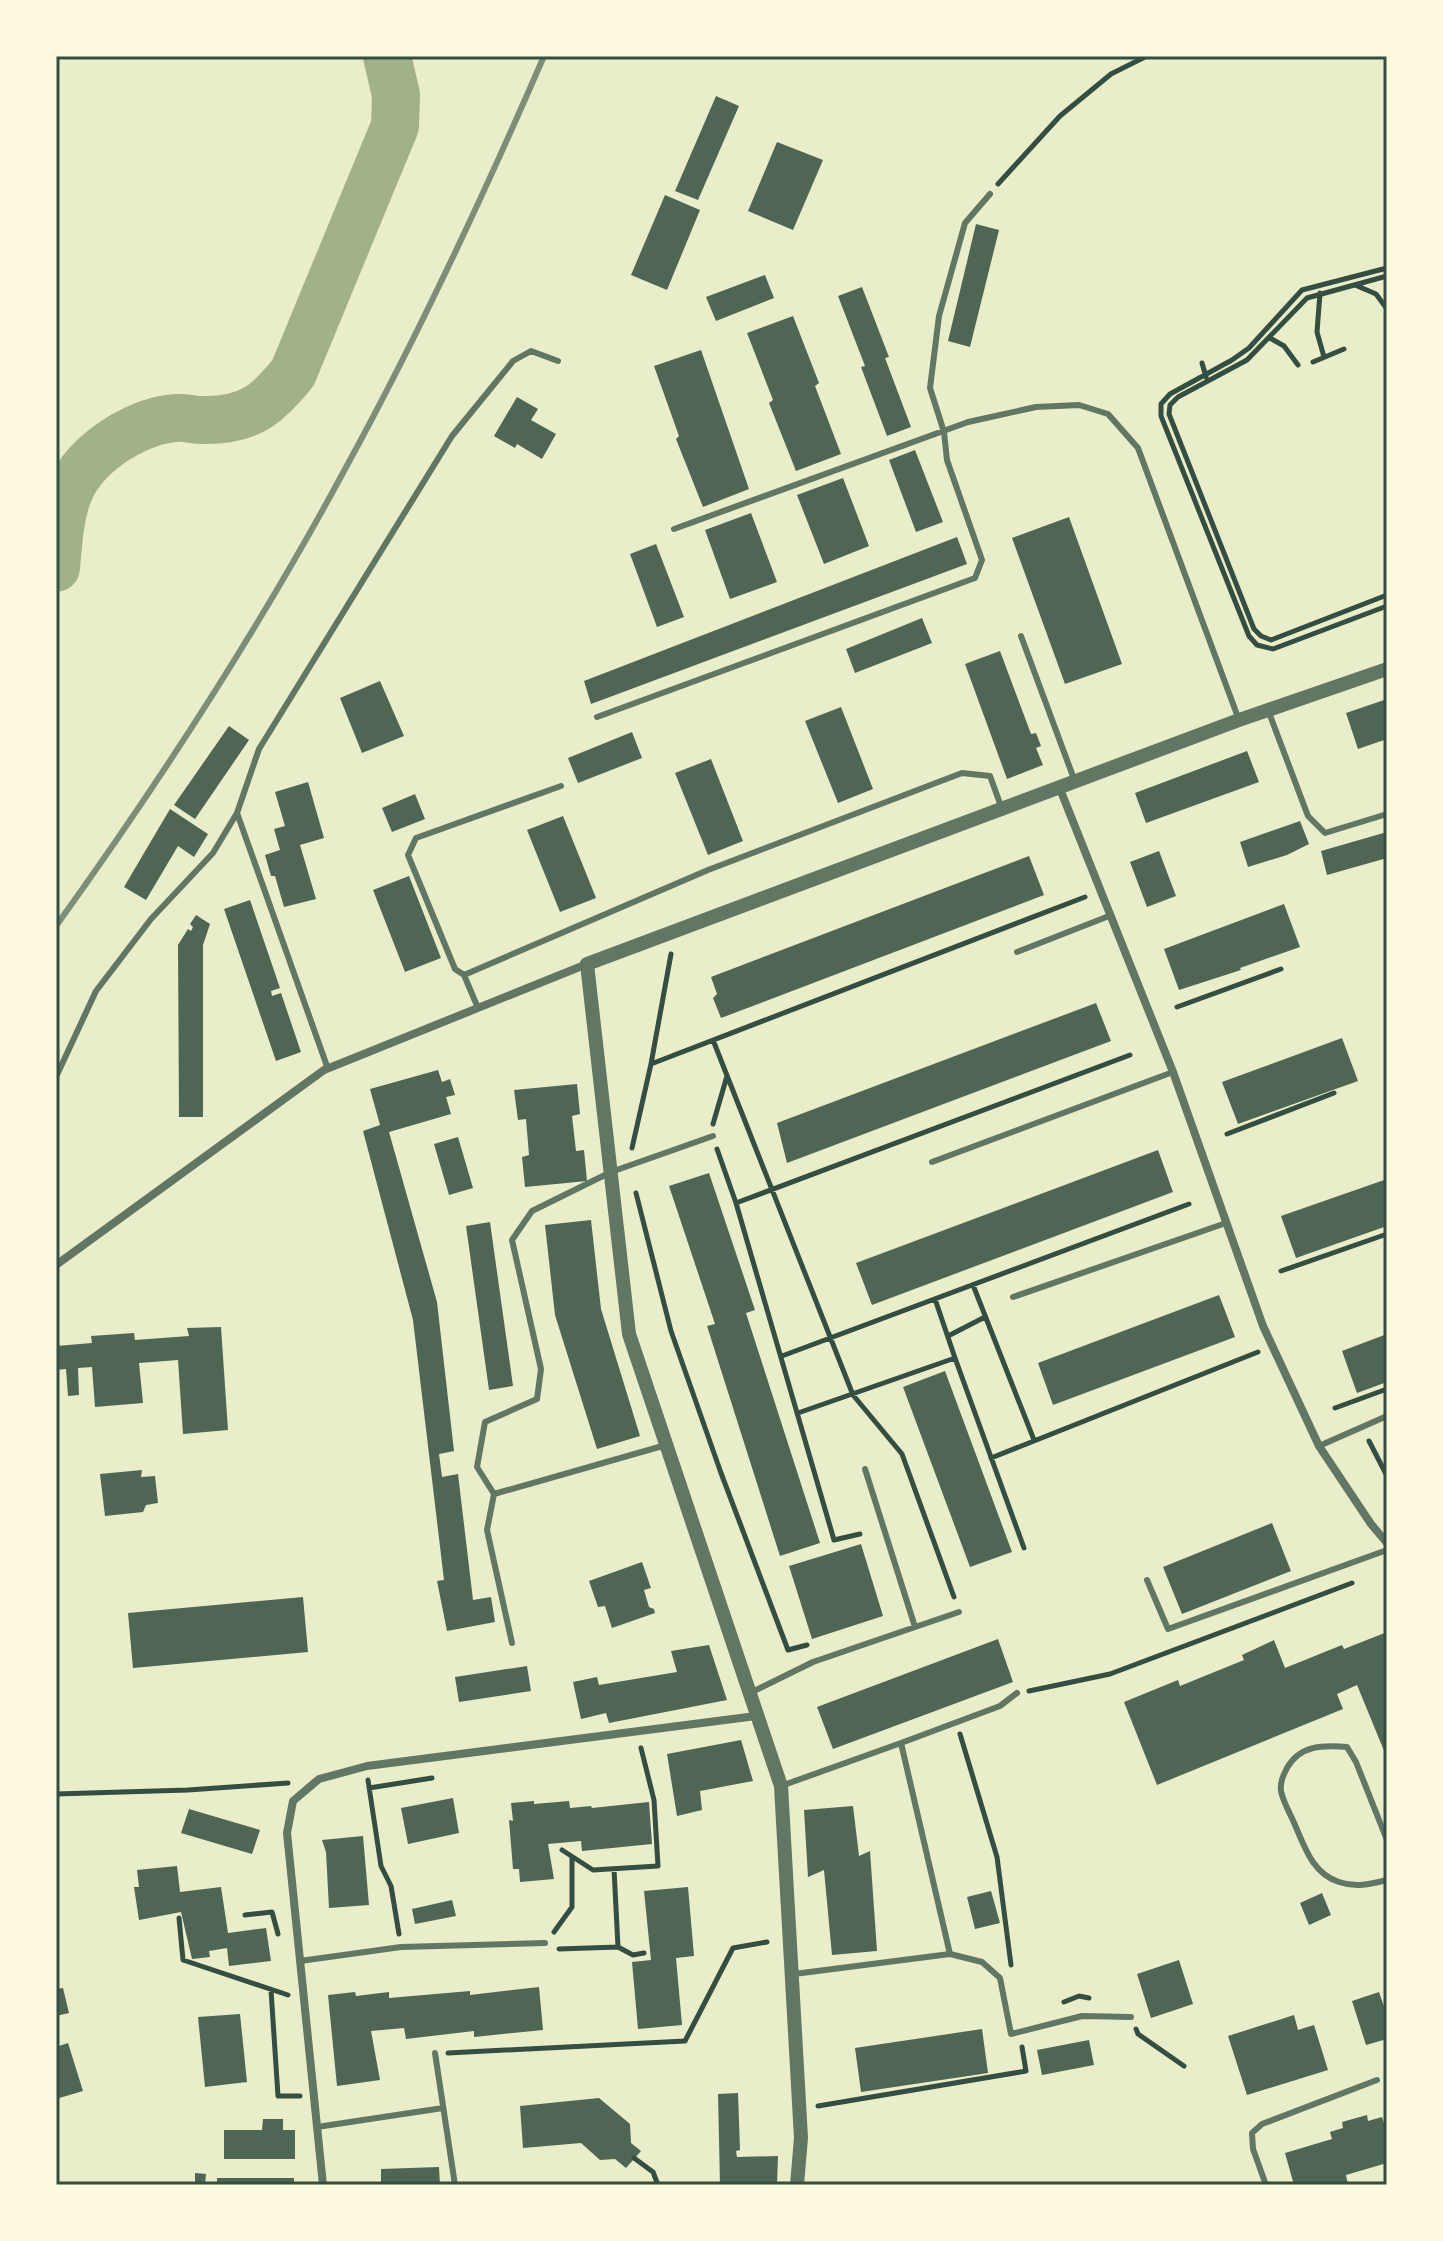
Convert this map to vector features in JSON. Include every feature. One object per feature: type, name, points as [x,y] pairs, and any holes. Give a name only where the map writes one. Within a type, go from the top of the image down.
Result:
[{"type":"street","points":[[56,1265],[326,1070],[587,964],[1239,720],[1387,669]]},
{"type":"street","points":[[1060,789],[1173,1072],[1263,1326],[1319,1446],[1387,1543]]},
{"type":"street","points":[[587,964],[629,1334],[781,1786],[801,2138],[797,2185]]},
{"type":"street","points":[[323,2185],[287,1833],[293,1801],[319,1779],[367,1766],[756,1716]]},
{"type":"lane","points":[[597,717],[975,578],[982,560],[947,460],[944,432],[930,388],[939,316],[965,223],[990,194]]},
{"type":"lane","points":[[56,1077],[96,991],[151,919],[213,853],[237,813],[259,749],[452,436],[513,361],[531,351],[558,361]]},
{"type":"lane","points":[[674,529],[968,422],[1036,407],[1079,405],[1108,414],[1138,448],[1239,720]]},
{"type":"lane","points":[[1021,636],[1075,783]]},
{"type":"lane","points":[[1268,710],[1308,816],[1325,833],[1387,814]]},
{"type":"lane","points":[[464,975],[708,870],[962,773],[990,776],[1003,810]]},
{"type":"lane","points":[[478,1008],[464,975],[455,969],[408,855],[416,838],[561,786]]},
{"type":"lane","points":[[237,813],[326,1070]]},
{"type":"lane","points":[[1017,952],[1109,916]]},
{"type":"lane","points":[[932,1162],[1173,1072]]},
{"type":"lane","points":[[512,1643],[487,1530],[494,1494],[477,1467],[485,1422],[537,1399],[541,1369],[512,1240],[532,1211],[611,1172],[713,1136]]},
{"type":"lane","points":[[1013,1297],[1226,1223]]},
{"type":"lane","points":[[1319,1446],[1387,1416]]},
{"type":"lane","points":[[494,1494],[666,1445]]},
{"type":"lane","points":[[865,1469],[915,1627]]},
{"type":"lane","points":[[1147,1580],[1168,1629],[1387,1550]]},
{"type":"lane","points":[[749,1694],[813,1662],[959,1612]]},
{"type":"lane","points":[[781,1786],[1000,1706],[1017,1693]]},
{"type":"lane","points":[[901,1743],[950,1954]]},
{"type":"lane","points":[[1387,1840],[1347,1747],[1308,1748],[1292,1759],[1281,1780],[1281,1792],[1308,1855],[1319,1871],[1338,1882],[1364,1886],[1387,1880]]},
{"type":"lane","points":[[300,1961],[401,1947],[545,1943]]},
{"type":"lane","points":[[790,1975],[950,1954],[982,1962],[1000,1978],[1011,2034],[1082,2016],[1131,2017]]},
{"type":"lane","points":[[435,2053],[455,2185]]},
{"type":"lane","points":[[1266,2185],[1253,2149],[1252,2133],[1262,2124],[1377,2080]]},
{"type":"lane","points":[[317,2127],[443,2108]]},
{"type":"path","points":[[990,194],[1060,116],[1111,74],[1147,56]]},
{"type":"path","points":[[1387,268],[1302,290],[1249,348],[1178,397],[1170,405],[1169,414],[1254,629],[1261,636],[1271,640],[1387,595]]},
{"type":"path","points":[[1387,276],[1307,298],[1247,360],[1170,394],[1161,404],[1161,416],[1249,636],[1257,645],[1273,649],[1387,606]]},
{"type":"path","points":[[1354,284],[1376,294],[1387,309]]},
{"type":"path","points":[[1320,293],[1317,332],[1324,357]]},
{"type":"path","points":[[1270,338],[1284,346],[1298,365]]},
{"type":"path","points":[[1313,362],[1344,349]]},
{"type":"path","points":[[1202,363],[1206,378]]},
{"type":"path","points":[[651,1064],[1086,897]]},
{"type":"path","points":[[671,953],[651,1064],[630,1155],[633,1181],[671,1331],[788,1650],[811,1643]]},
{"type":"path","points":[[1177,1007],[1281,969]]},
{"type":"path","points":[[713,1040],[853,1395],[902,1454],[959,1612]]},
{"type":"path","points":[[860,1534],[834,1540],[736,1203],[1130,1055]]},
{"type":"path","points":[[1227,1134],[1334,1093]]},
{"type":"path","points":[[781,1356],[1189,1204]]},
{"type":"path","points":[[1281,1271],[1387,1234]]},
{"type":"path","points":[[973,1285],[1034,1441]]},
{"type":"path","points":[[935,1299],[1024,1548]]},
{"type":"path","points":[[948,1336],[985,1317]]},
{"type":"path","points":[[991,1458],[1260,1351]]},
{"type":"path","points":[[798,1413],[955,1358]]},
{"type":"path","points":[[1335,1408],[1387,1389]]},
{"type":"path","points":[[1369,1441],[1387,1476]]},
{"type":"path","points":[[1017,1693],[1110,1674],[1352,1583]]},
{"type":"path","points":[[956,1722],[997,1857],[1012,1968]]},
{"type":"path","points":[[562,1850],[593,1870],[658,1866],[654,1800],[637,1731]]},
{"type":"path","points":[[367,1766],[381,1866],[391,1886],[401,1947]]},
{"type":"path","points":[[369,1788],[432,1778]]},
{"type":"path","points":[[56,1794],[188,1790],[293,1782],[313,1784]]},
{"type":"path","points":[[572,1857],[572,1907],[545,1943],[558,1949],[618,1947],[633,1955],[644,1953]]},
{"type":"path","points":[[614,1869],[618,1947]]},
{"type":"path","points":[[245,1915],[272,1912],[281,1947]]},
{"type":"path","points":[[179,1918],[183,1960],[283,1995]]},
{"type":"path","points":[[435,2053],[685,2041],[733,1948],[767,1942]]},
{"type":"path","points":[[271,1990],[278,2096],[313,2096]]},
{"type":"path","points":[[818,2106],[1026,2071],[1020,2031]]},
{"type":"path","points":[[634,2158],[653,2172],[658,2185]]},
{"type":"building","points":[[716,96],[739,106],[698,200],[675,191]]},
{"type":"building","points":[[777,142],[823,160],[793,230],[748,211]]},
{"type":"building","points":[[665,195],[700,210],[667,290],[631,275]]},
{"type":"building","points":[[976,224],[999,230],[970,347],[948,341]]},
{"type":"building","points":[[765,275],[774,298],[716,321],[706,297]]},
{"type":"building","points":[[862,287],[911,427],[887,436],[838,296]]},
{"type":"building","points":[[793,316],[819,383],[815,386],[841,454],[796,471],[769,403],[773,400],[747,333]]},
{"type":"building","points":[[701,350],[749,489],[703,507],[676,439],[679,436],[654,366]]},
{"type":"building","points":[[517,397],[538,409],[531,420],[556,434],[542,459],[517,444],[515,448],[494,436]]},
{"type":"building","points":[[915,450],[943,522],[916,532],[889,460]]},
{"type":"building","points":[[843,478],[869,546],[824,564],[797,495]]},
{"type":"building","points":[[751,513],[777,582],[730,599],[705,530]]},
{"type":"building","points":[[1069,517],[1122,664],[1065,684],[1012,538]]},
{"type":"building","points":[[957,537],[967,564],[591,704],[584,681]]},
{"type":"building","points":[[656,544],[684,617],[657,627],[630,554]]},
{"type":"building","points":[[922,618],[932,643],[855,673],[846,649]]},
{"type":"building","points":[[1000,651],[1031,734],[1036,733],[1041,746],[1036,748],[1043,765],[1007,779],[965,664]]},
{"type":"building","points":[[380,681],[404,736],[362,753],[340,698]]},
{"type":"building","points":[[1387,699],[1387,739],[1358,749],[1346,713]]},
{"type":"building","points":[[841,707],[873,789],[838,803],[805,721]]},
{"type":"building","points":[[229,726],[249,740],[195,819],[174,805]]},
{"type":"building","points":[[632,732],[642,758],[578,783],[568,758]]},
{"type":"building","points":[[1247,751],[1259,782],[1146,823],[1135,793]]},
{"type":"building","points":[[711,759],[743,841],[708,855],[675,773]]},
{"type":"building","points":[[308,782],[324,838],[300,845],[316,899],[284,907],[265,855],[280,850],[274,829],[285,826],[275,792]]},
{"type":"building","points":[[415,794],[425,819],[392,832],[382,808]]},
{"type":"building","points":[[170,809],[208,834],[194,857],[178,846],[146,900],[124,887]]},
{"type":"building","points":[[563,816],[596,898],[560,912],[527,830]]},
{"type":"building","points":[[1300,821],[1309,844],[1287,855],[1248,867],[1240,842]]},
{"type":"building","points":[[1387,832],[1387,858],[1327,875],[1321,851]]},
{"type":"building","points":[[1159,851],[1176,896],[1147,907],[1130,862]]},
{"type":"building","points":[[1029,856],[1044,895],[721,1018],[713,998],[717,994],[711,977]]},
{"type":"building","points":[[409,876],[441,958],[405,972],[373,890]]},
{"type":"building","points":[[250,900],[280,988],[271,991],[272,996],[281,993],[301,1052],[276,1061],[224,909]]},
{"type":"building","points":[[1284,904],[1300,947],[1179,990],[1164,949]]},
{"type":"building","points":[[196,915],[210,924],[203,945],[203,1117],[179,1117],[178,945],[188,929],[191,931],[193,927],[190,924]]},
{"type":"building","points":[[1096,1003],[1111,1041],[787,1163],[777,1123]]},
{"type":"building","points":[[1342,1038],[1358,1081],[1238,1124],[1222,1082]]},
{"type":"building","points":[[438,1070],[442,1082],[450,1079],[455,1095],[446,1097],[451,1114],[389,1132],[437,1302],[454,1451],[439,1454],[442,1477],[458,1474],[473,1600],[491,1597],[495,1622],[447,1631],[437,1581],[444,1580],[413,1320],[363,1131],[380,1125],[370,1089]]},
{"type":"building","points":[[577,1084],[580,1114],[572,1116],[576,1151],[584,1150],[587,1181],[525,1187],[522,1157],[529,1155],[526,1119],[518,1120],[514,1090]]},
{"type":"building","points":[[458,1137],[473,1188],[449,1195],[434,1144]]},
{"type":"building","points":[[1158,1150],[1173,1192],[872,1305],[856,1263]]},
{"type":"building","points":[[709,1173],[755,1310],[746,1313],[820,1543],[780,1556],[707,1326],[715,1324],[669,1186]]},
{"type":"building","points":[[1387,1179],[1387,1226],[1296,1258],[1281,1216]]},
{"type":"building","points":[[591,1220],[601,1309],[640,1436],[597,1449],[555,1315],[545,1225]]},
{"type":"building","points":[[490,1222],[513,1386],[489,1390],[466,1226]]},
{"type":"building","points":[[1219,1295],[1235,1337],[1053,1405],[1038,1363]]},
{"type":"building","points":[[221,1327],[228,1430],[183,1434],[178,1360],[139,1363],[143,1403],[95,1407],[92,1367],[78,1368],[79,1395],[68,1396],[66,1369],[56,1370],[56,1346],[92,1343],[91,1336],[134,1333],[135,1340],[189,1336],[187,1328]]},
{"type":"building","points":[[1387,1334],[1387,1382],[1357,1393],[1342,1351]]},
{"type":"building","points":[[945,1371],[1012,1552],[970,1567],[903,1387]]},
{"type":"building","points":[[142,1470],[141,1477],[155,1476],[158,1503],[146,1505],[143,1512],[105,1516],[100,1474]]},
{"type":"building","points":[[1272,1523],[1291,1571],[1182,1614],[1163,1567]]},
{"type":"building","points":[[861,1544],[883,1616],[812,1639],[789,1566]]},
{"type":"building","points":[[642,1562],[651,1588],[644,1590],[649,1607],[655,1613],[612,1628],[605,1606],[598,1607],[589,1581]]},
{"type":"building","points":[[303,1597],[308,1652],[133,1668],[128,1613]]},
{"type":"building","points":[[1387,1632],[1387,1758],[1357,1685],[1337,1694],[1343,1709],[1157,1785],[1124,1702],[1178,1680],[1180,1686],[1244,1660],[1242,1655],[1274,1640],[1285,1668],[1342,1645],[1344,1649]]},
{"type":"building","points":[[998,1639],[1013,1682],[833,1749],[817,1707]]},
{"type":"building","points":[[709,1645],[727,1700],[609,1723],[606,1713],[581,1719],[573,1682],[597,1677],[599,1685],[677,1672],[671,1651]]},
{"type":"building","points":[[527,1666],[531,1691],[459,1702],[455,1677]]},
{"type":"building","points":[[741,1740],[753,1781],[700,1791],[702,1810],[677,1816],[667,1754]]},
{"type":"building","points":[[453,1798],[459,1833],[408,1844],[401,1808]]},
{"type":"building","points":[[534,1801],[534,1804],[569,1801],[570,1808],[649,1802],[652,1844],[582,1851],[581,1841],[548,1844],[554,1879],[520,1882],[519,1869],[513,1869],[509,1820],[513,1821],[511,1803]]},
{"type":"building","points":[[853,1806],[859,1856],[870,1851],[877,1951],[832,1955],[824,1870],[808,1877],[804,1810]]},
{"type":"building","points":[[189,1809],[260,1830],[252,1854],[181,1833]]},
{"type":"building","points":[[363,1836],[369,1905],[329,1908],[326,1852],[322,1840]]},
{"type":"building","points":[[177,1866],[180,1892],[221,1887],[228,1933],[266,1928],[271,1961],[229,1966],[227,1948],[209,1951],[210,1957],[192,1959],[181,1912],[139,1920],[134,1887],[139,1887],[137,1870]]},
{"type":"building","points":[[688,1887],[694,1956],[676,1958],[682,2025],[638,2029],[632,1962],[651,1960],[644,1891]]},
{"type":"building","points":[[991,1891],[1000,1923],[975,1929],[967,1897]]},
{"type":"building","points":[[1322,1893],[1331,1915],[1309,1925],[1300,1903]]},
{"type":"building","points":[[452,1900],[456,1916],[415,1924],[412,1909]]},
{"type":"building","points":[[1179,1960],[1193,2004],[1151,2018],[1137,1974]]},
{"type":"building","points":[[539,1987],[543,2030],[474,2037],[474,2031],[406,2039],[404,2028],[371,2031],[380,2080],[337,2086],[328,1995],[389,1992],[389,1998],[470,1991],[470,1995]]},
{"type":"building","points":[[63,1988],[69,2013],[56,2016],[56,1989]]},
{"type":"building","points":[[1379,1992],[1387,2015],[1387,2039],[1366,2045],[1352,2001]]},
{"type":"building","points":[[240,2014],[247,2082],[205,2087],[198,2017]]},
{"type":"building","points":[[1294,2015],[1298,2030],[1314,2025],[1328,2070],[1247,2095],[1228,2036]]},
{"type":"building","points":[[982,2029],[988,2073],[861,2092],[855,2048]]},
{"type":"building","points":[[1089,2040],[1094,2065],[1042,2075],[1037,2050]]},
{"type":"building","points":[[68,2043],[83,2091],[56,2099],[56,2047]]},
{"type":"building","points":[[738,2093],[740,2150],[736,2151],[737,2157],[778,2156],[777,2185],[720,2185],[718,2094]]},
{"type":"building","points":[[599,2098],[630,2124],[631,2143],[641,2151],[626,2168],[615,2159],[600,2160],[581,2143],[523,2148],[520,2106]]},
{"type":"building","points":[[1367,2115],[1368,2121],[1382,2117],[1387,2133],[1387,2163],[1346,2175],[1348,2185],[1294,2185],[1285,2153],[1332,2139],[1330,2132],[1343,2128],[1342,2122]]},
{"type":"building","points":[[263,2119],[283,2119],[283,2130],[295,2130],[295,2159],[224,2159],[224,2130],[262,2130]]},
{"type":"building","points":[[439,2167],[440,2185],[381,2185],[381,2169]]},
{"type":"building","points":[[195,2173],[206,2174],[205,2185],[195,2185]]},
{"type":"building","points":[[217,2178],[294,2178],[294,2185],[217,2185]]},
{"type":"waterway","points":[[56,568],[60,527],[68,494],[86,465],[100,451],[132,431],[161,420],[221,419],[246,414],[265,402],[293,373],[395,126],[396,95],[387,56]]},
{"type":"waterway","points":[[321,310],[332,316]]},
{"type":"railway","points":[[56,926],[208,703],[312,530],[424,318],[544,56]]}]
